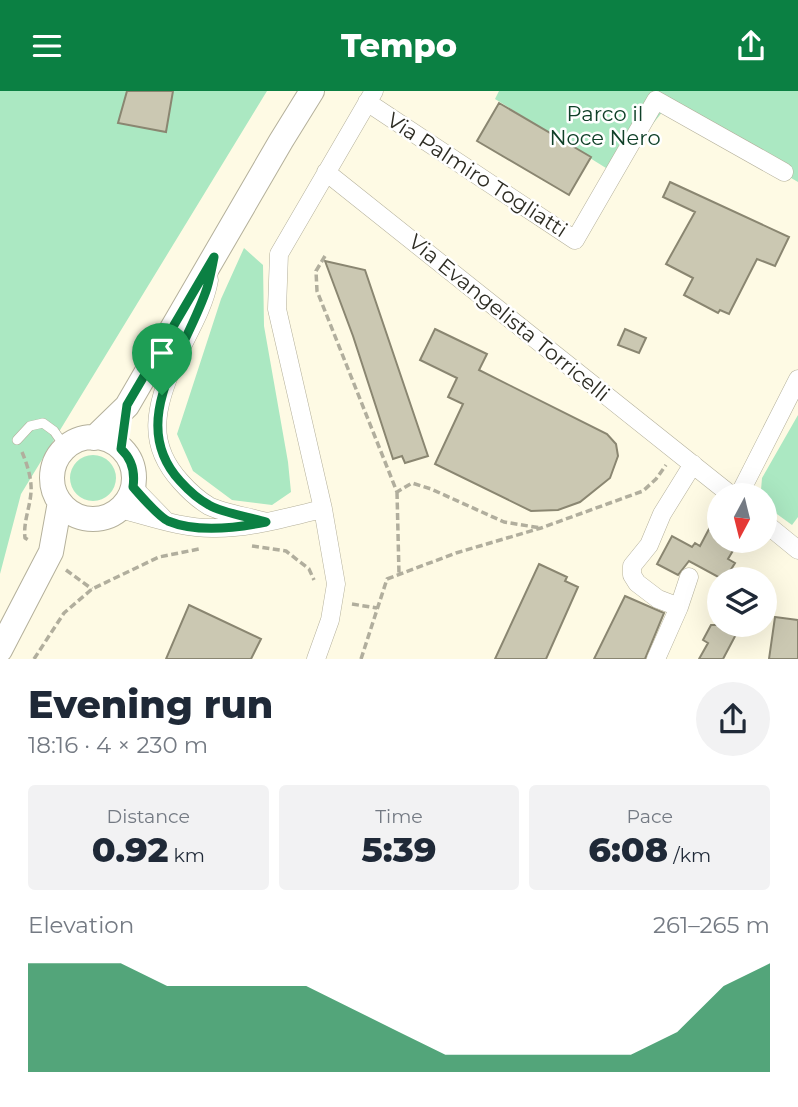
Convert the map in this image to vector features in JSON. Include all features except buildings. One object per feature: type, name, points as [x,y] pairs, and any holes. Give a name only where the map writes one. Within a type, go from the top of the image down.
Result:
[{"type":"main road","points":[[94,438],[127,405],[312,91]]},
{"type":"main road","points":[[121,449],[127,405]]},
{"type":"main road","points":[[94,438],[116,445],[126,454],[134,479],[125,505],[114,514],[89,519],[76,515],[60,502],[53,484],[53,471],[66,448],[77,441],[94,438]]},
{"type":"main road","points":[[0,650],[51,552],[60,502]]},
{"type":"main road","points":[[51,552],[89,519]]},
{"type":"street","name":"Via Palmiro Togliatti","points":[[316,659],[330,621],[336,584],[323,509],[277,309],[279,254],[370,97],[575,240],[656,100],[784,172]]},
{"type":"street","name":"Via Evangelista Torricelli","points":[[326,172],[716,483]]},
{"type":"street","points":[[214,257],[208,287],[162,395],[157,424],[159,447],[170,470],[190,492],[211,507],[266,522]]},
{"type":"street","points":[[745,483],[798,379]]},
{"type":"street","points":[[679,607],[658,599],[637,583],[632,575],[632,566],[649,545],[662,514],[693,464]]},
{"type":"street","points":[[133,487],[166,521]]},
{"type":"street","points":[[120,509],[190,527],[214,529],[245,526],[323,509]]},
{"type":"street","points":[[777,533],[798,550]]},
{"type":"street","points":[[656,659],[689,577]]},
{"type":"lane","points":[[17,440],[30,426],[43,423],[54,431],[66,448]]},
{"type":"path","points":[[325,256],[316,271],[317,291],[397,492],[399,574]]},
{"type":"path","points":[[361,659],[387,579],[456,553],[541,528],[643,492],[676,451]]},
{"type":"path","points":[[397,492],[412,483],[503,522],[541,528]]},
{"type":"path","points":[[240,546],[286,551],[309,569],[322,598],[377,608]]},
{"type":"path","points":[[34,659],[64,613],[92,589],[159,557],[200,548]]},
{"type":"green space","points":[[0,91],[267,91],[21,494],[0,574]]},
{"type":"green space","name":"Parco il Noce Nero","points":[[499,91],[798,91],[798,182],[667,106],[614,173],[495,99]]},
{"type":"green space","points":[[244,248],[263,265],[264,326],[288,462],[291,492],[272,505],[232,500],[193,471],[177,434],[221,299]]},
{"type":"green space","points":[[798,415],[798,517],[792,525],[777,514],[777,483],[762,483]]},
{"type":"green space","points":[[93,455],[109,462],[116,478],[109,494],[93,501],[77,494],[70,478],[77,462]]},
{"type":"route","points":[[214,257],[208,287],[162,395],[157,424],[159,447],[170,470],[190,492],[211,507],[266,522],[214,529],[166,521],[133,487],[132,466],[121,449],[127,405],[214,257]]}]
